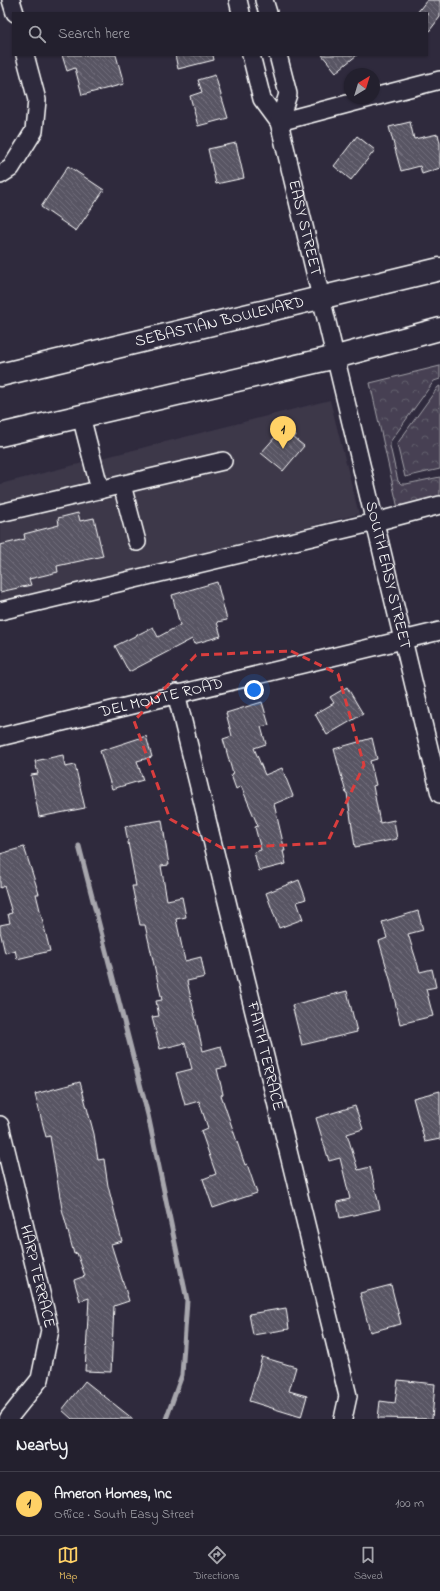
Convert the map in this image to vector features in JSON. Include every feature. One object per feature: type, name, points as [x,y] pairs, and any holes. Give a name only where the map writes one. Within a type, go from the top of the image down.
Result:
[{"type":"main road","name":"SEBASTIAN BOULEVARD","points":[[0,375],[440,269]]},
{"type":"main road","points":[[0,435],[336,357],[440,329]]},
{"type":"street","points":[[11,0],[15,12]]},
{"type":"street","points":[[238,0],[241,12]]},
{"type":"street","points":[[264,0],[268,12]]},
{"type":"street","points":[[0,175],[11,168],[34,131],[37,100],[25,56]]},
{"type":"street","name":"EASY STREET","points":[[251,56],[262,99],[279,122],[336,357]]},
{"type":"street","points":[[278,56],[288,94],[279,122]]},
{"type":"street","points":[[380,95],[440,80]]},
{"type":"street","points":[[279,122],[347,104]]},
{"type":"street","name":"SOUTH EASY STREET","points":[[336,357],[402,640],[440,794]]},
{"type":"street","points":[[81,416],[100,490]]},
{"type":"street","points":[[0,513],[223,461]]},
{"type":"street","points":[[122,485],[137,542]]},
{"type":"street","points":[[0,611],[440,506]]},
{"type":"street","name":"DEL MONTE ROAD","points":[[0,737],[176,693],[440,631]]},
{"type":"street","name":"FAITH TERRACE","points":[[176,693],[348,1396],[343,1419]]},
{"type":"street","name":"HARP TERRACE","points":[[0,1125],[50,1330],[40,1379],[8,1419]]},
{"type":"highlighted area","points":[[291,651],[338,674],[364,765],[327,843],[222,848],[170,819],[134,721],[196,655]]},
{"type":"shaded area","points":[[330,400],[359,514],[0,605],[0,484]]},
{"type":"green space","points":[[440,366],[440,379],[434,381],[390,442],[390,446],[398,481],[401,484],[440,477],[440,503],[399,513],[370,383]]},
{"type":"green space","points":[[440,386],[440,469],[405,477],[397,444]]},
{"type":"building","points":[[427,0],[440,0],[440,17],[428,33],[428,12],[418,12]]},
{"type":"building","points":[[62,56],[116,56],[124,84],[82,95],[75,68],[67,71]]},
{"type":"building","points":[[175,56],[213,56],[214,60],[178,69]]},
{"type":"building","points":[[323,56],[356,56],[336,72]]},
{"type":"building","points":[[215,75],[228,118],[198,126],[190,96],[202,92],[198,80]]},
{"type":"building","points":[[410,122],[414,139],[438,134],[440,143],[440,168],[422,174],[420,166],[401,171],[389,127]]},
{"type":"building","points":[[357,136],[375,150],[351,180],[334,166]]},
{"type":"building","points":[[236,143],[244,178],[216,184],[208,149]]},
{"type":"building","points":[[68,166],[104,190],[76,231],[41,207]]},
{"type":"building","points":[[285,426],[296,435],[294,438],[304,446],[283,471],[261,453]]},
{"type":"building","points":[[78,513],[80,521],[94,518],[103,556],[57,566],[58,572],[29,579],[31,585],[0,592],[0,545],[25,539],[24,534],[59,525],[58,518]]},
{"type":"building","points":[[217,582],[227,620],[217,622],[221,636],[194,644],[192,639],[129,672],[115,646],[153,627],[158,637],[180,625],[172,595]]},
{"type":"building","points":[[347,687],[363,714],[327,735],[315,714],[334,703],[330,697]]},
{"type":"building","points":[[262,702],[269,725],[261,727],[266,744],[254,748],[265,775],[282,768],[293,796],[274,804],[285,851],[283,851],[286,864],[259,871],[254,852],[261,850],[255,827],[258,826],[241,786],[236,789],[231,775],[233,774],[223,739],[232,736],[226,713]]},
{"type":"building","points":[[146,736],[152,757],[137,761],[143,780],[112,789],[100,751]]},
{"type":"building","points":[[372,738],[377,759],[370,761],[376,785],[373,786],[380,823],[394,820],[397,839],[355,847],[347,793],[334,749]]},
{"type":"building","points":[[63,755],[65,767],[75,765],[85,808],[39,817],[31,775],[38,774],[35,761]]},
{"type":"building","points":[[162,820],[169,865],[161,866],[167,900],[182,897],[186,917],[176,919],[185,961],[201,957],[205,977],[187,981],[203,1051],[221,1046],[227,1067],[217,1069],[223,1094],[221,1095],[245,1165],[247,1164],[257,1193],[213,1208],[203,1179],[216,1174],[201,1131],[208,1128],[199,1101],[185,1105],[176,1073],[192,1069],[185,1043],[160,1049],[152,1017],[159,1016],[156,1001],[162,1000],[145,925],[140,925],[132,886],[136,886],[125,826]]},
{"type":"building","points":[[24,847],[39,894],[36,894],[50,951],[17,959],[15,950],[5,953],[0,931],[0,925],[10,923],[8,914],[12,913],[4,886],[0,888],[0,854]]},
{"type":"building","points":[[299,880],[306,899],[297,902],[303,919],[279,928],[266,893]]},
{"type":"building","points":[[418,911],[423,930],[408,934],[420,972],[432,969],[436,987],[426,989],[433,1016],[400,1024],[390,979],[379,941],[387,938],[382,922]]},
{"type":"building","points":[[347,991],[357,1032],[302,1045],[292,1005]]},
{"type":"building","points":[[80,1082],[94,1134],[98,1160],[104,1159],[108,1186],[122,1241],[111,1244],[129,1301],[114,1306],[111,1372],[85,1371],[89,1298],[80,1301],[74,1280],[85,1276],[77,1253],[74,1254],[62,1209],[50,1136],[46,1137],[35,1094]]},
{"type":"building","points":[[440,1091],[440,1139],[425,1142],[413,1098]]},
{"type":"building","points":[[355,1106],[363,1129],[347,1134],[358,1170],[370,1167],[380,1209],[340,1218],[337,1202],[350,1199],[340,1158],[329,1161],[316,1118]]},
{"type":"building","points":[[391,1285],[401,1324],[370,1332],[360,1293]]},
{"type":"building","points":[[286,1308],[289,1329],[253,1335],[249,1314]]},
{"type":"building","points":[[262,1357],[296,1367],[289,1391],[307,1396],[301,1417],[249,1401]]},
{"type":"building","points":[[398,1380],[435,1384],[432,1419],[378,1418],[380,1401],[395,1403]]},
{"type":"building","points":[[85,1381],[133,1419],[72,1419],[62,1410]]},
{"type":"waterway","points":[[79,846],[148,1115],[187,1300],[182,1375],[166,1419]]},
{"type":"place","name":"Ameron Homes, Inc","points":[[283,449]]}]
